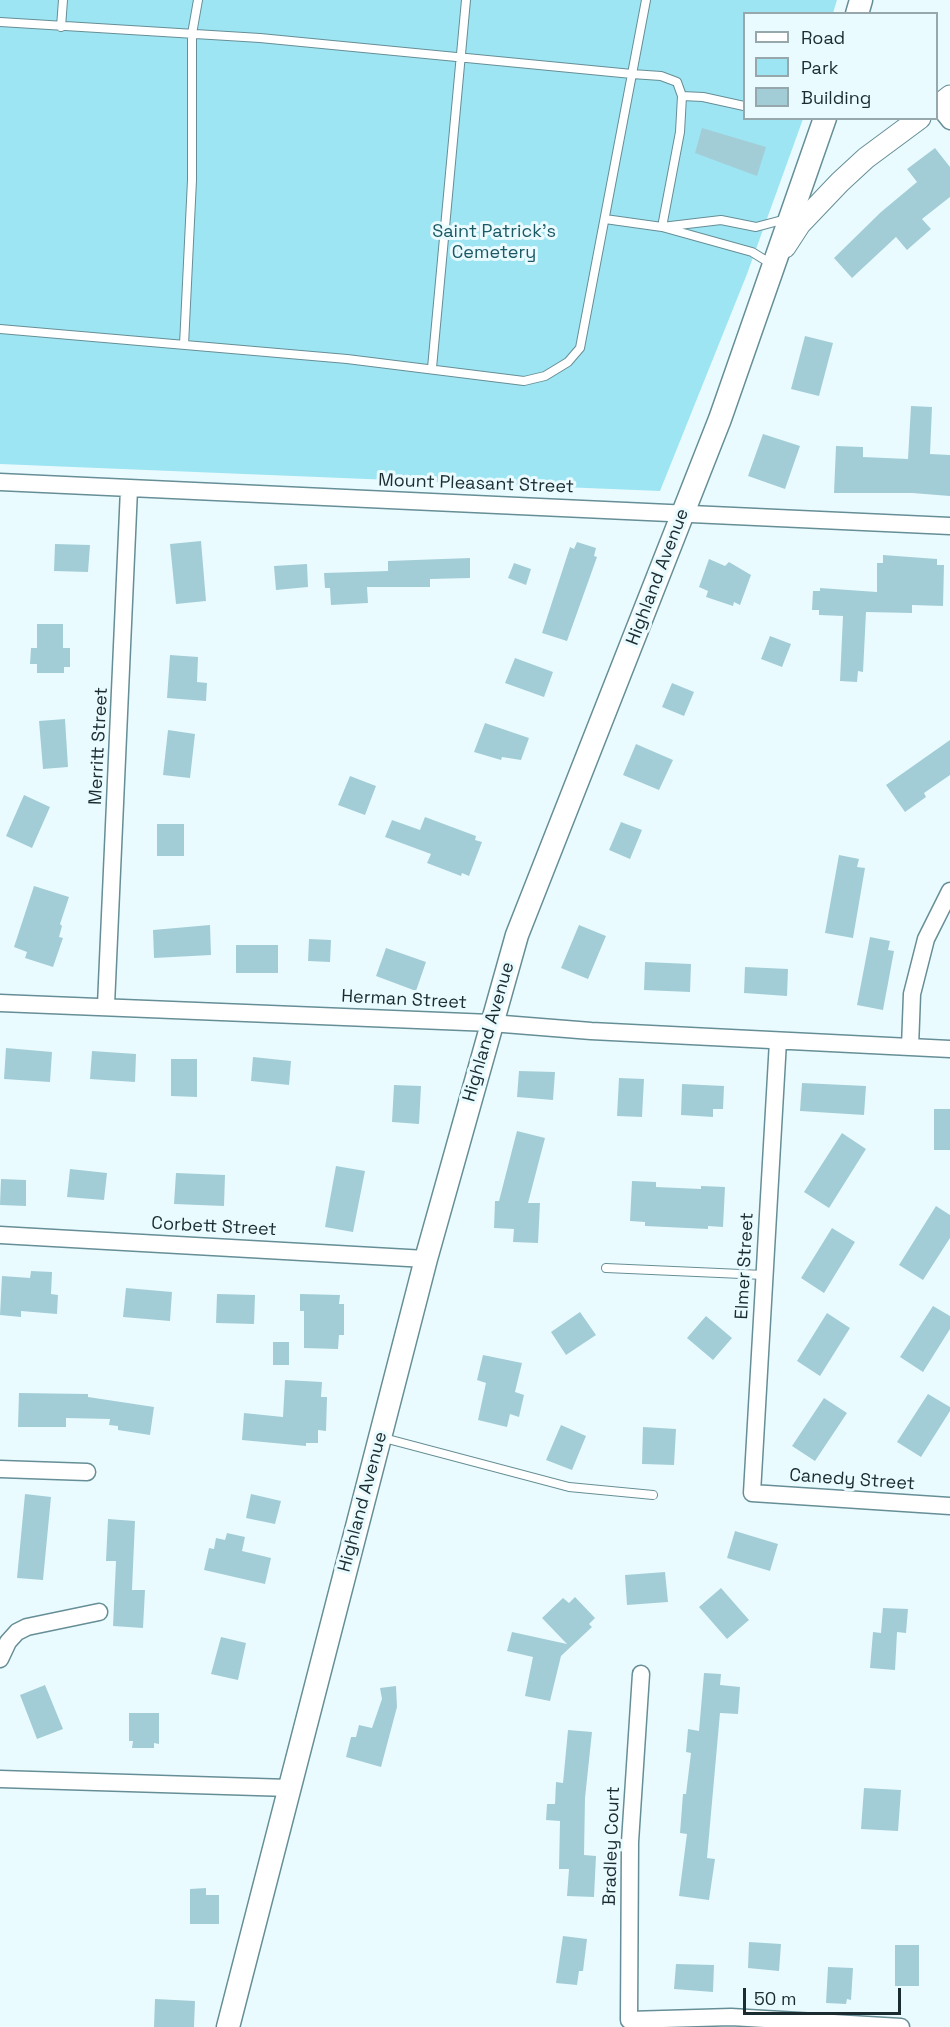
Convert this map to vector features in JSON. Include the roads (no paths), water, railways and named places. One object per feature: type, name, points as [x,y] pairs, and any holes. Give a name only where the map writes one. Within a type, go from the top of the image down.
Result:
[{"type":"main road","points":[[774,266],[824,120]]},
{"type":"main road","name":"Highland Avenue","points":[[228,2027],[426,1259],[517,935],[720,419],[774,266]]},
{"type":"street","name":"Highland Avenue","points":[[774,266],[800,224],[821,201],[866,158],[917,120]]},
{"type":"street","name":"Mount Pleasant Street","points":[[0,482],[950,526]]},
{"type":"street","name":"Merritt Street","points":[[106,1005],[129,489]]},
{"type":"street","points":[[910,1047],[912,994],[926,939],[950,891]]},
{"type":"street","name":"Herman Street","points":[[0,1003],[106,1005],[491,1023],[950,1049]]},
{"type":"street","name":"Elmer Street","points":[[752,1493],[778,1041]]},
{"type":"street","name":"Corbett Street","points":[[0,1235],[426,1259]]},
{"type":"street","points":[[0,1469],[87,1472]]},
{"type":"street","name":"Canedy Street","points":[[752,1493],[950,1506]]},
{"type":"street","points":[[0,1659],[8,1642],[27,1627],[99,1612]]},
{"type":"street","name":"Bradley Court","points":[[641,1674],[630,1842],[629,2020],[731,2018],[901,2027]]},
{"type":"street","points":[[0,1779],[289,1788]]},
{"type":"lane","points":[[62,27],[63,0]]},
{"type":"lane","points":[[184,345],[192,180],[192,34],[198,0]]},
{"type":"lane","points":[[432,368],[463,56],[466,0]]},
{"type":"lane","points":[[0,329],[432,368],[524,381],[545,376],[568,362],[580,348],[586,329],[646,0]]},
{"type":"lane","points":[[0,22],[192,34],[661,75],[677,82],[682,96],[680,132],[662,227]]},
{"type":"lane","points":[[682,96],[703,97],[743,106]]},
{"type":"lane","points":[[662,227],[721,220],[756,227],[790,218]]},
{"type":"lane","points":[[605,219],[662,227],[752,252],[774,266]]},
{"type":"lane","points":[[606,1268],[764,1275]]},
{"type":"lane","points":[[380,1437],[569,1487],[652,1495]]},
{"type":"park label","name":"Saint Patrick's Cemetery","points":[[494,242]]}]
